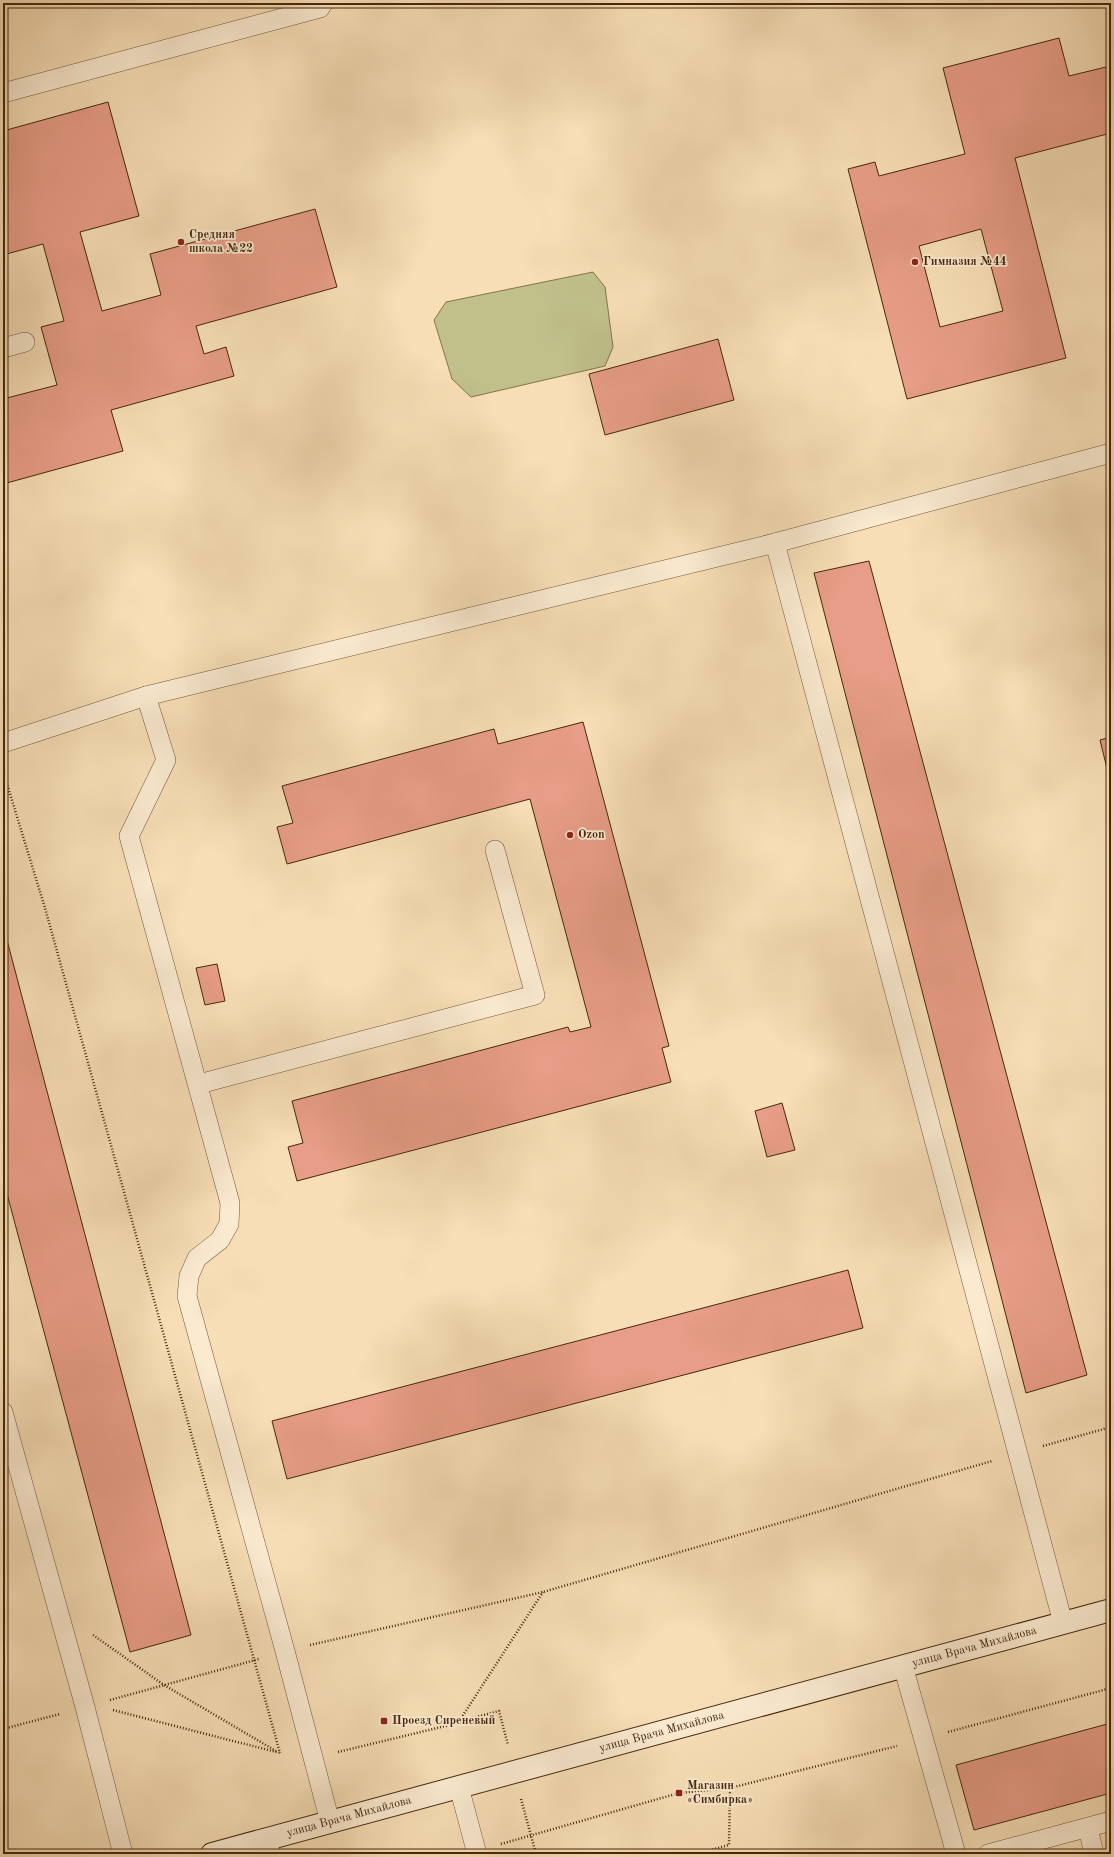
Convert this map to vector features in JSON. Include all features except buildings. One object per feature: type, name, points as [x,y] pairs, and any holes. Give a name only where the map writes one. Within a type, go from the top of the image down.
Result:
[{"type":"main road","name":"улица Врача Михайлова","points":[[212,1854],[267,1847],[330,1822],[1111,1610]]},
{"type":"lane","points":[[3,94],[320,8],[323,3]]},
{"type":"lane","points":[[3,348],[25,342]]},
{"type":"lane","points":[[3,743],[146,696],[775,543],[1111,453]]},
{"type":"lane","points":[[775,543],[1062,1623]]},
{"type":"lane","points":[[146,696],[166,760],[130,836],[230,1203],[229,1224],[220,1240],[197,1258],[189,1276],[187,1296],[285,1651],[330,1822]]},
{"type":"lane","points":[[198,1084],[535,995],[496,850]]},
{"type":"lane","points":[[3,1412],[58,1610],[89,1706],[123,1854]]},
{"type":"lane","points":[[903,1666],[956,1854]]},
{"type":"lane","points":[[459,1787],[477,1853]]},
{"type":"lane","points":[[988,1854],[1111,1821]]},
{"type":"lane","points":[[1088,1828],[1094,1854]]},
{"type":"path","points":[[3,771],[45,908],[280,1753]]},
{"type":"path","points":[[3,1729],[285,1651],[543,1592],[1111,1427]]},
{"type":"path","points":[[458,1723],[543,1592]]},
{"type":"path","points":[[58,1610],[164,1685],[280,1753]]},
{"type":"path","points":[[477,1853],[530,1835],[679,1793],[730,1788],[923,1739],[1111,1688]]},
{"type":"path","points":[[89,1706],[280,1753],[313,1757],[356,1749],[499,1711]]},
{"type":"path","points":[[695,1854],[729,1845],[730,1788]]},
{"type":"path","points":[[530,1835],[536,1854]]},
{"type":"shaded area","points":[[593,272],[605,287],[613,347],[605,366],[471,397],[452,379],[434,320],[446,302]]},
{"type":"place","name":"Средняя школа №22","points":[[181,242]]},
{"type":"place","name":"Гимназия №44","points":[[915,262]]},
{"type":"place","name":"Ozon","points":[[570,835]]},
{"type":"place","name":"Проезд Сиреневый","points":[[384,1721]]},
{"type":"place","name":"Магазин «Симбирка»","points":[[679,1793]]}]
